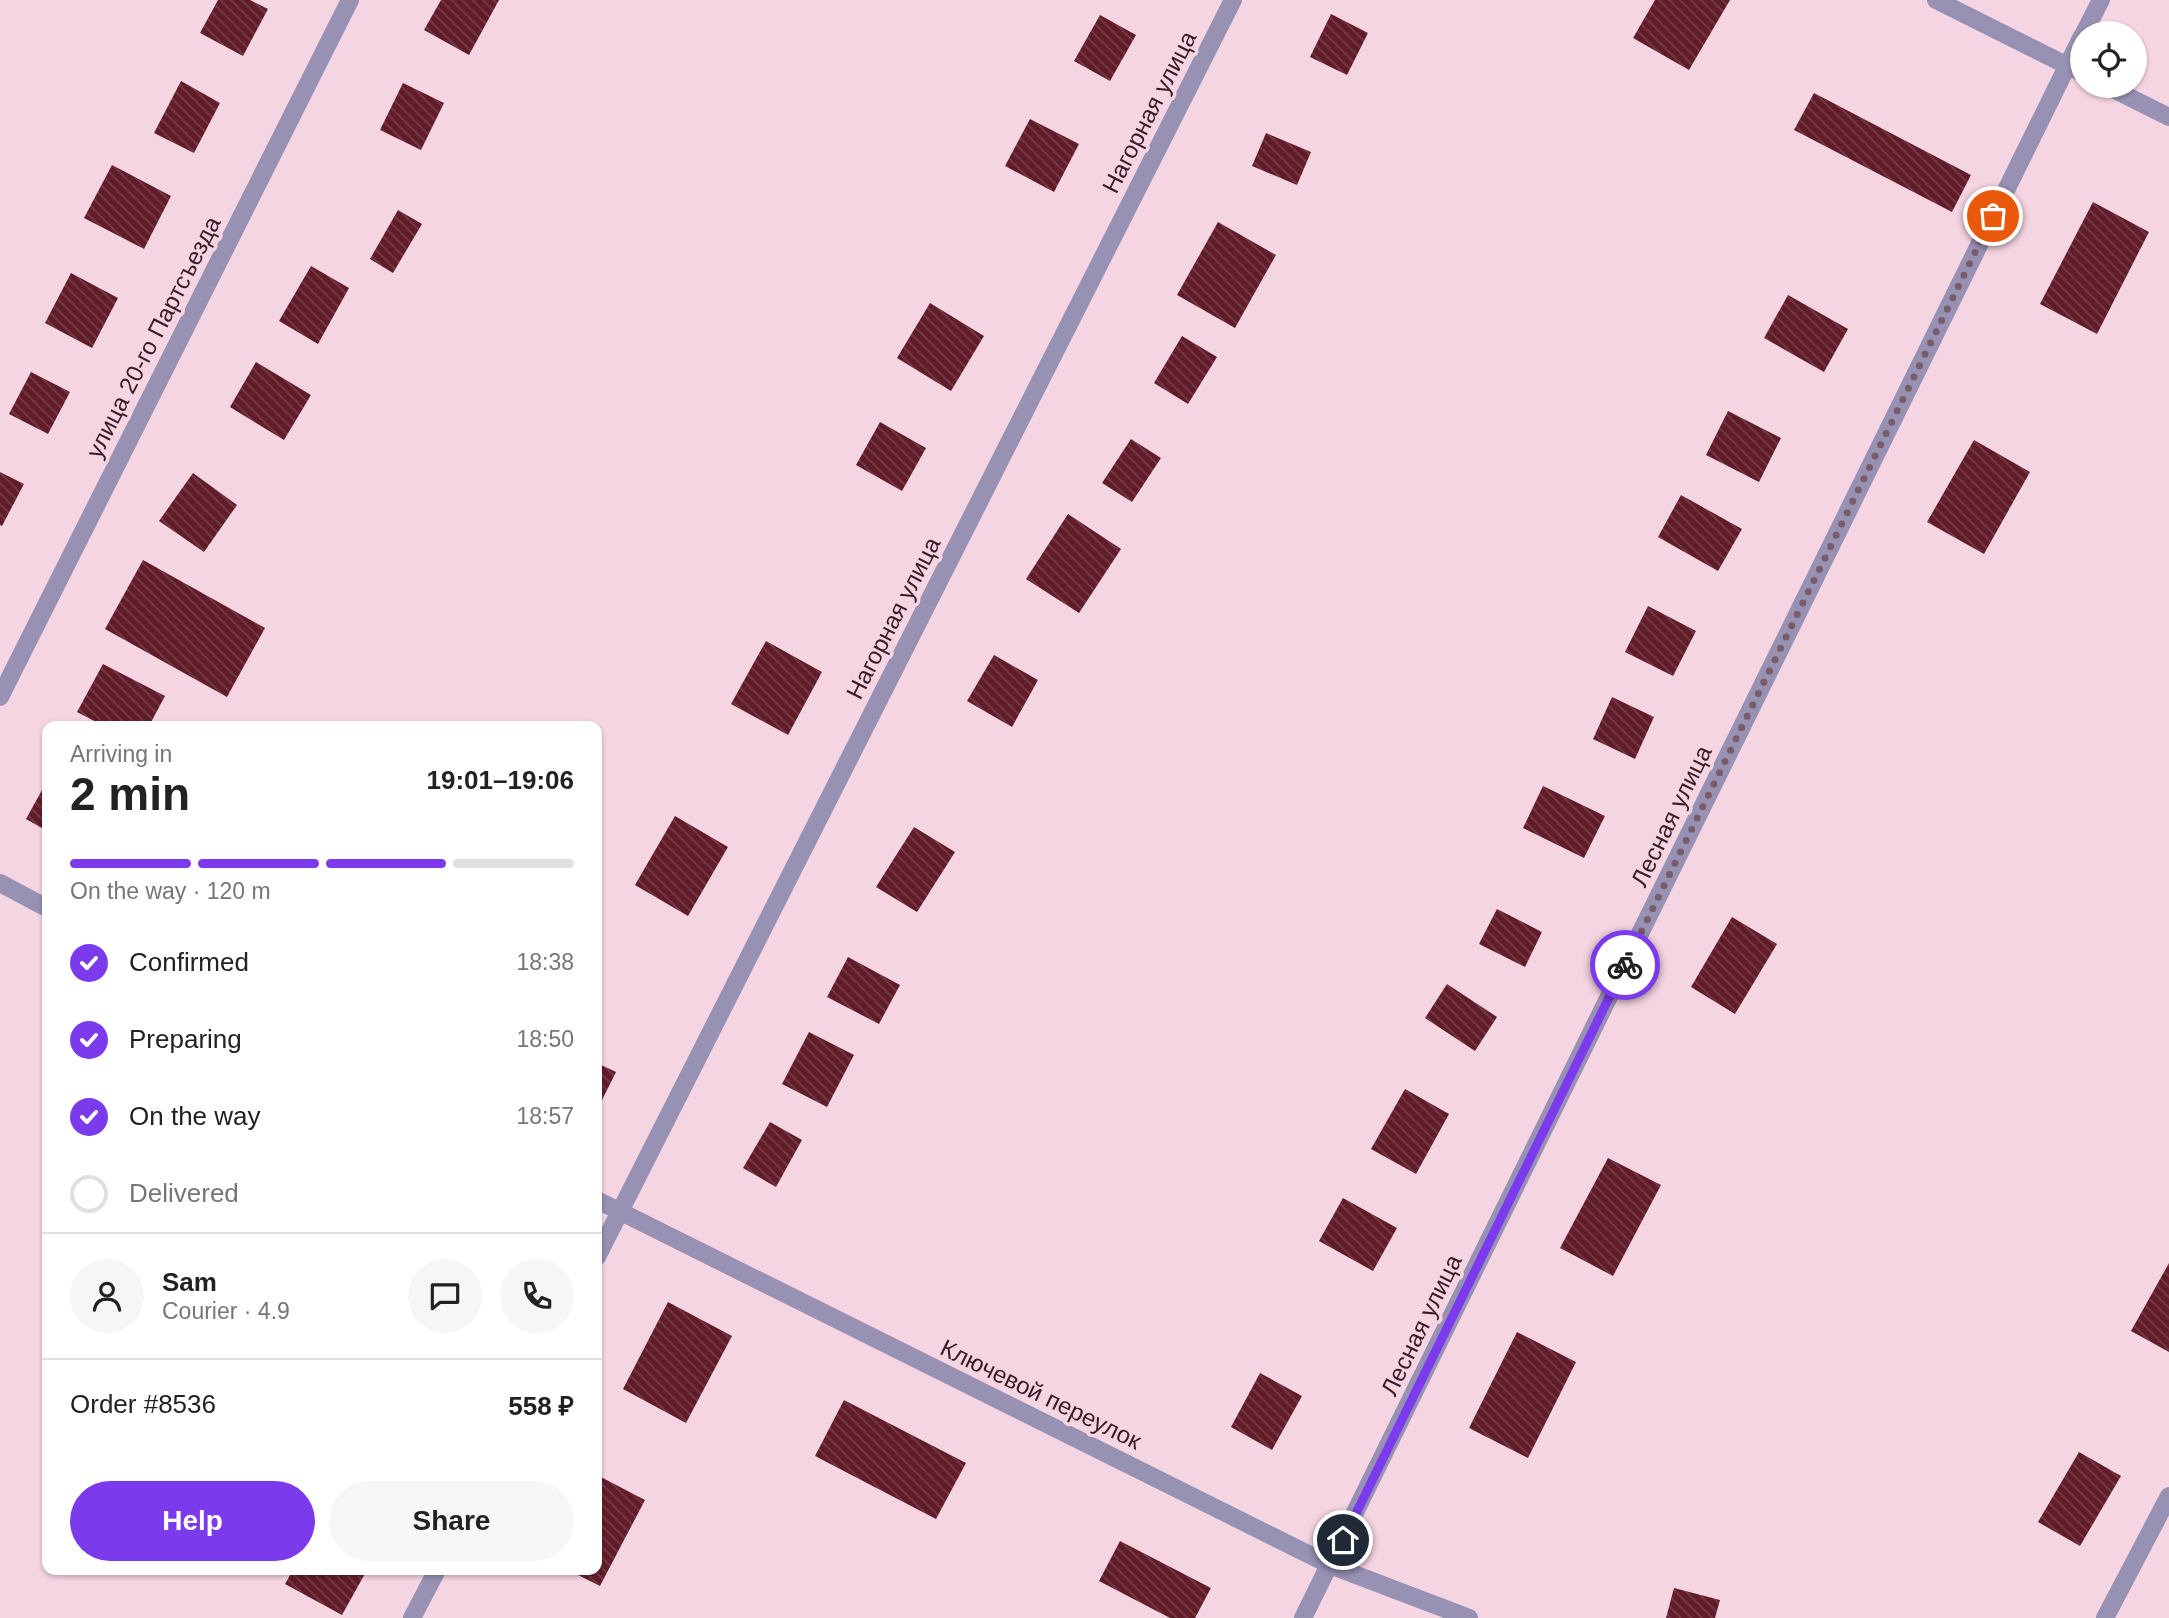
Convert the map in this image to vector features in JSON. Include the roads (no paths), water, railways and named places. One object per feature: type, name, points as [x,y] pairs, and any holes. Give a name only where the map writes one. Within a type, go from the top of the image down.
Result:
[{"type":"street","name":"улица 20-го Партсъезда","points":[[0,697],[350,0]]},
{"type":"street","name":"Нагорная улица","points":[[602,1247],[1233,0]]},
{"type":"street","points":[[1936,0],[2070,67]]},
{"type":"street","name":"Лесная улица","points":[[2090,21],[2101,0]]},
{"type":"street","name":"Лесная улица","points":[[1303,1618],[2070,79]]},
{"type":"street","points":[[2131,98],[2169,117]]},
{"type":"street","points":[[0,883],[42,905]]},
{"type":"street","name":"Ключевой переулок","points":[[602,1203],[1330,1565],[1469,1618]]},
{"type":"street","points":[[2105,1618],[2169,1496]]},
{"type":"street","points":[[412,1618],[434,1575]]}]
